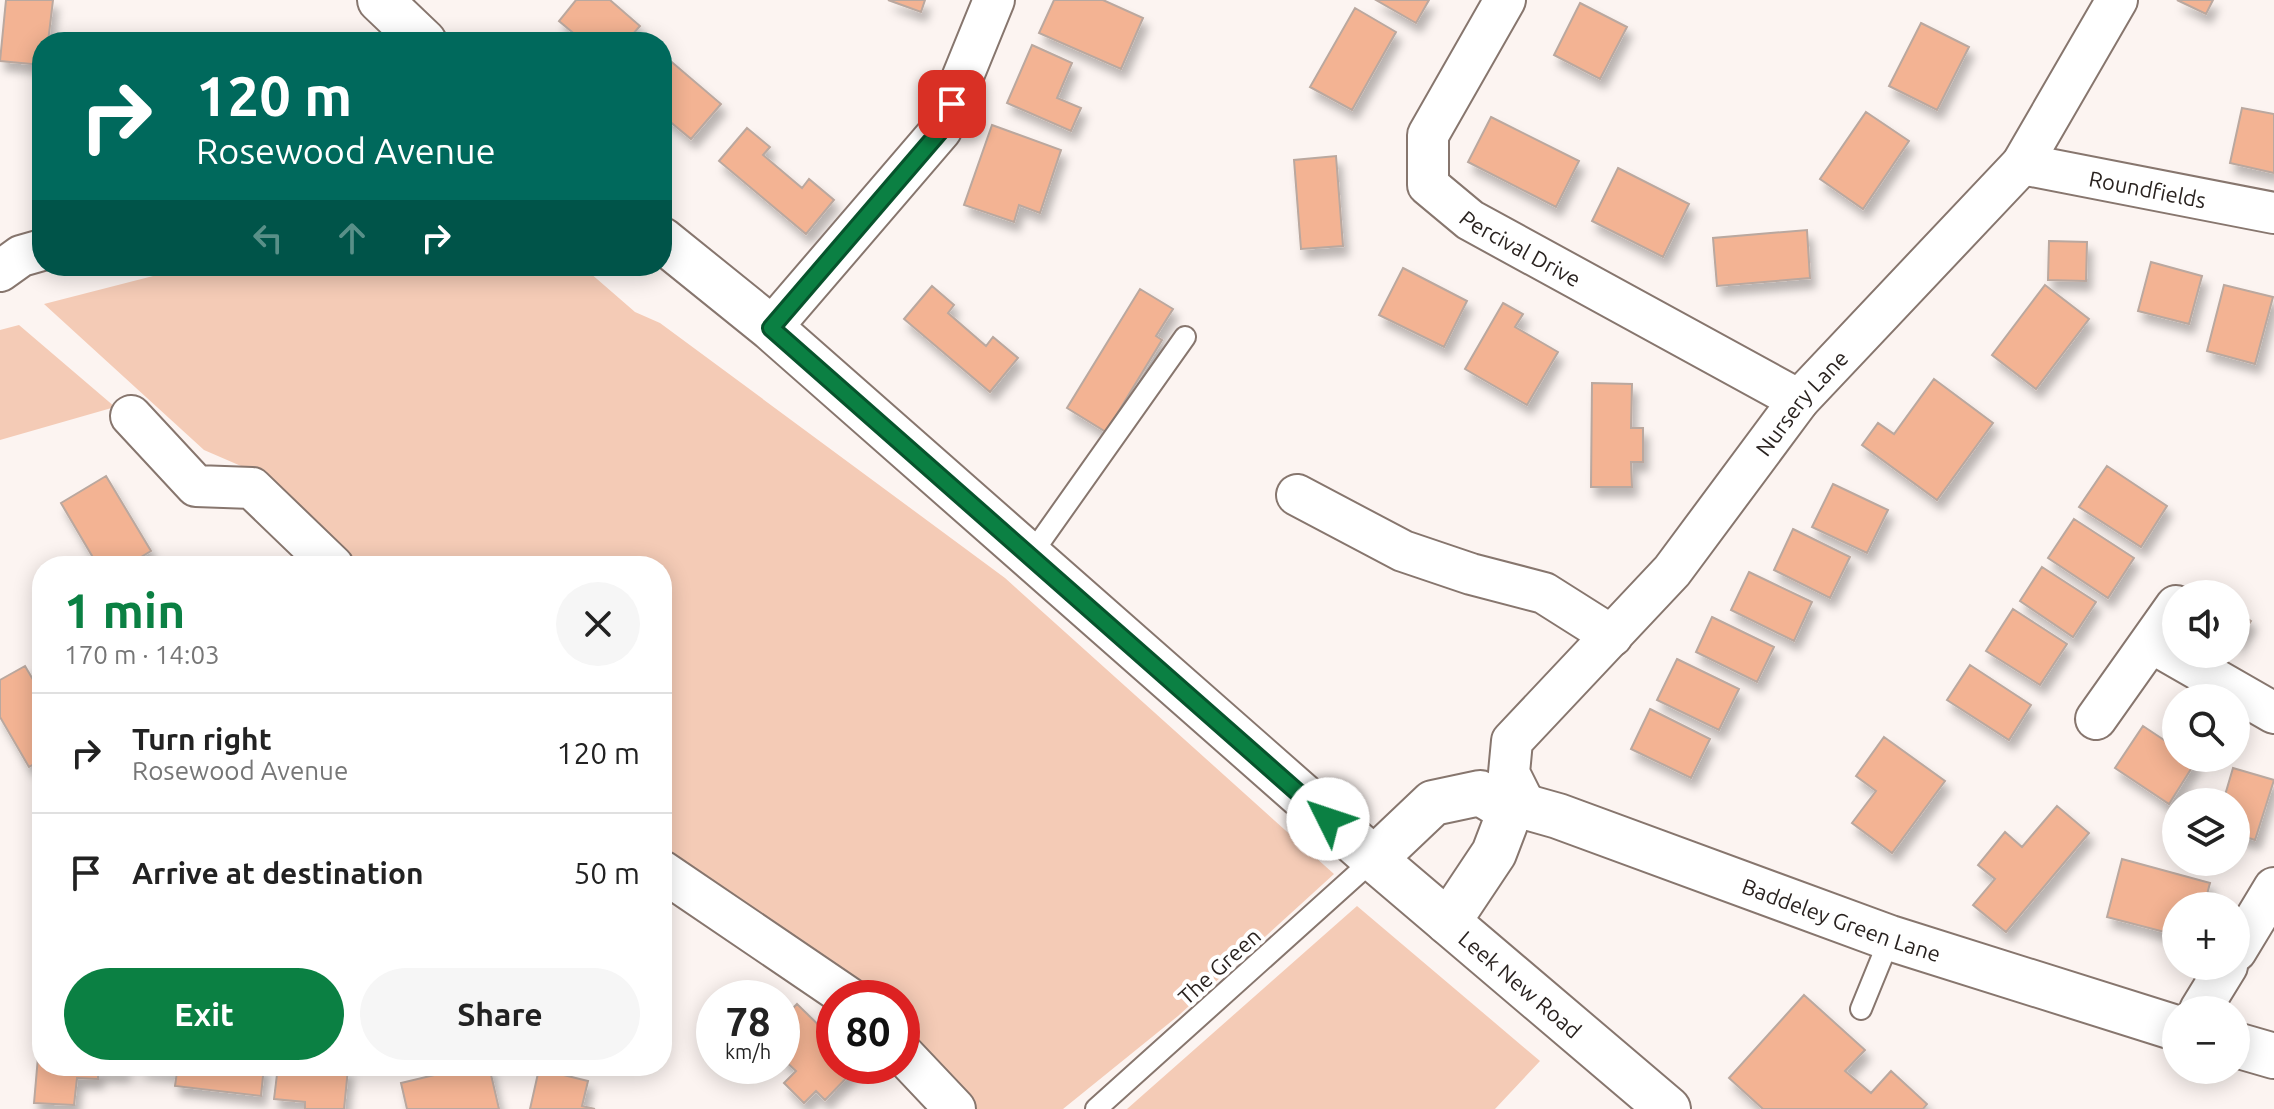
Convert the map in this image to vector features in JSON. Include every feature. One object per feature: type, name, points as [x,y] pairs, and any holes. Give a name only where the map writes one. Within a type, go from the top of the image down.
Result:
[{"type":"main road","points":[[380,0],[414,32]]},
{"type":"main road","name":"Leek New Road","points":[[672,248],[771,328],[1374,859],[1668,1109]]},
{"type":"main road","name":"Baddeley Green Lane","points":[[1374,859],[1433,803],[1480,793],[1518,809],[1558,816],[1890,938],[2162,1024]]},
{"type":"main road","points":[[1448,922],[1494,853],[1518,809]]},
{"type":"main road","points":[[2250,1049],[2274,1056]]},
{"type":"street","points":[[771,328],[941,130],[994,0]]},
{"type":"street","name":"Percival Drive","points":[[1505,0],[1428,135],[1428,185],[1470,220],[1799,400]]},
{"type":"street","name":"Nursery Lane","points":[[1518,809],[1509,773],[1512,741],[1672,571],[1799,400],[2022,164],[2117,0]]},
{"type":"street","name":"Roundfields","points":[[2022,164],[2274,213]]},
{"type":"street","points":[[0,271],[21,256],[32,253]]},
{"type":"street","points":[[131,416],[196,486],[252,488],[323,556]]},
{"type":"street","points":[[1297,495],[1403,551],[1471,574],[1544,593],[1612,636]]},
{"type":"street","points":[[2096,719],[2162,628]]},
{"type":"street","points":[[2152,643],[2274,713]]},
{"type":"street","points":[[672,878],[822,980]]},
{"type":"street","points":[[2250,928],[2274,888]]},
{"type":"street","points":[[920,1072],[955,1109]]},
{"type":"lane","points":[[1030,556],[1185,337]]},
{"type":"lane","name":"The Green","points":[[1096,1109],[1374,859]]},
{"type":"lane","points":[[1861,1009],[1890,938]]},
{"type":"shaded area","points":[[153,276],[594,276],[635,312],[660,323],[1005,578],[1334,874],[1178,1016],[1063,1109],[966,1109],[920,1063],[920,980],[830,980],[672,863],[672,556],[345,556],[269,478],[204,450],[44,304]]},
{"type":"shaded area","points":[[19,325],[115,407],[0,440],[0,330]]},
{"type":"shaded area","points":[[1357,906],[1540,1061],[1495,1109],[1127,1109]]},
{"type":"building","points":[[6,0],[53,0],[49,32],[32,32],[32,64],[0,61]]},
{"type":"building","points":[[576,0],[610,0],[640,26],[635,32],[572,32],[559,21]]},
{"type":"building","points":[[888,0],[925,0],[921,12]]},
{"type":"building","points":[[1054,0],[1103,0],[1143,18],[1121,69],[1039,33]]},
{"type":"building","points":[[1376,0],[1429,0],[1416,23]]},
{"type":"building","points":[[2177,0],[2213,0],[2206,14]]},
{"type":"building","points":[[1580,3],[1627,27],[1600,79],[1554,55]]},
{"type":"building","points":[[1355,8],[1396,32],[1352,110],[1310,87]]},
{"type":"building","points":[[1921,23],[1969,47],[1937,110],[1889,86]]},
{"type":"building","points":[[1032,45],[1072,63],[1057,98],[1081,108],[1071,131],[1007,103]]},
{"type":"building","points":[[672,62],[721,104],[691,139],[672,123]]},
{"type":"building","points":[[2242,108],[2274,114],[2274,173],[2230,163]]},
{"type":"building","points":[[1866,112],[1909,141],[1863,209],[1820,179]]},
{"type":"building","points":[[1491,117],[1579,161],[1556,207],[1468,162]]},
{"type":"building","points":[[992,125],[1061,150],[1040,213],[1019,205],[1014,222],[964,205]]},
{"type":"building","points":[[747,128],[770,147],[763,155],[802,188],[809,179],[834,200],[806,234],[719,161]]},
{"type":"building","points":[[1336,156],[1343,246],[1301,249],[1294,160]]},
{"type":"building","points":[[1618,168],[1689,204],[1663,257],[1592,221]]},
{"type":"building","points":[[1807,230],[1810,278],[1717,286],[1713,238]]},
{"type":"building","points":[[2049,241],[2087,242],[2086,281],[2048,280]]},
{"type":"building","points":[[2151,262],[2202,276],[2189,324],[2138,311]]},
{"type":"building","points":[[1403,268],[1467,301],[1444,347],[1379,315]]},
{"type":"building","points":[[2045,285],[2089,319],[2036,389],[1992,355]]},
{"type":"building","points":[[2224,285],[2273,297],[2255,364],[2207,351]]},
{"type":"building","points":[[932,286],[954,305],[948,313],[986,346],[993,337],[1018,358],[990,392],[904,319]]},
{"type":"building","points":[[1140,289],[1173,309],[1156,336],[1162,340],[1106,432],[1067,408]]},
{"type":"building","points":[[1503,303],[1523,314],[1515,327],[1558,352],[1527,405],[1465,369]]},
{"type":"building","points":[[1934,379],[1993,423],[1937,500],[1862,445],[1878,423],[1894,434]]},
{"type":"building","points":[[1592,383],[1632,384],[1631,428],[1643,428],[1643,462],[1631,462],[1632,487],[1591,487]]},
{"type":"building","points":[[2107,466],[2167,506],[2141,547],[2079,507]]},
{"type":"building","points":[[106,476],[151,551],[143,556],[92,556],[61,503]]},
{"type":"building","points":[[1833,484],[1888,510],[1867,553],[1812,527]]},
{"type":"building","points":[[2074,519],[2134,558],[2108,598],[2048,558]]},
{"type":"building","points":[[1793,529],[1850,557],[1830,598],[1774,570]]},
{"type":"building","points":[[2042,567],[2096,602],[2073,637],[2020,601]]},
{"type":"building","points":[[1749,572],[1812,602],[1794,641],[1731,610]]},
{"type":"building","points":[[2013,609],[2067,644],[2040,685],[1986,651]]},
{"type":"building","points":[[1712,617],[1774,647],[1757,682],[1696,652]]},
{"type":"building","points":[[1677,659],[1739,689],[1719,730],[1657,700]]},
{"type":"building","points":[[1970,665],[2031,705],[2009,740],[1947,700]]},
{"type":"building","points":[[25,666],[32,678],[32,765],[29,767],[0,717],[0,680]]},
{"type":"building","points":[[1650,709],[1710,739],[1691,778],[1631,749]]},
{"type":"building","points":[[2143,726],[2162,739],[2162,772],[2189,772],[2179,788],[2162,788],[2162,799],[2115,768]]},
{"type":"building","points":[[1884,737],[1945,781],[1892,853],[1852,823],[1876,791],[1856,776]]},
{"type":"building","points":[[2232,772],[2247,772],[2274,780],[2255,840],[2250,838],[2250,788],[2227,788]]},
{"type":"building","points":[[2057,806],[2089,833],[2006,932],[1973,905],[1995,879],[1978,865],[2005,832],[2022,847]]},
{"type":"building","points":[[2122,859],[2162,870],[2162,876],[2184,876],[2210,883],[2208,892],[2162,892],[2162,931],[2107,917]]},
{"type":"building","points":[[1804,995],[1865,1050],[1845,1071],[1871,1093],[1891,1071],[1927,1104],[1923,1109],[1763,1109],[1729,1078]]},
{"type":"building","points":[[800,1007],[816,1022],[816,1084],[841,1084],[825,1100],[816,1091],[804,1103],[785,1084],[800,1084]]},
{"type":"building","points":[[36,1076],[98,1076],[98,1079],[77,1078],[74,1105],[34,1103]]},
{"type":"building","points":[[176,1076],[263,1076],[261,1096],[175,1086]]},
{"type":"building","points":[[277,1076],[347,1076],[344,1109],[305,1109],[305,1102],[274,1099]]},
{"type":"building","points":[[430,1076],[491,1076],[499,1109],[407,1109],[401,1083]]},
{"type":"building","points":[[537,1076],[568,1076],[588,1081],[582,1106],[595,1109],[530,1109]]},
{"type":"route","points":[[952,104],[941,130],[771,328],[1328,819]]}]
